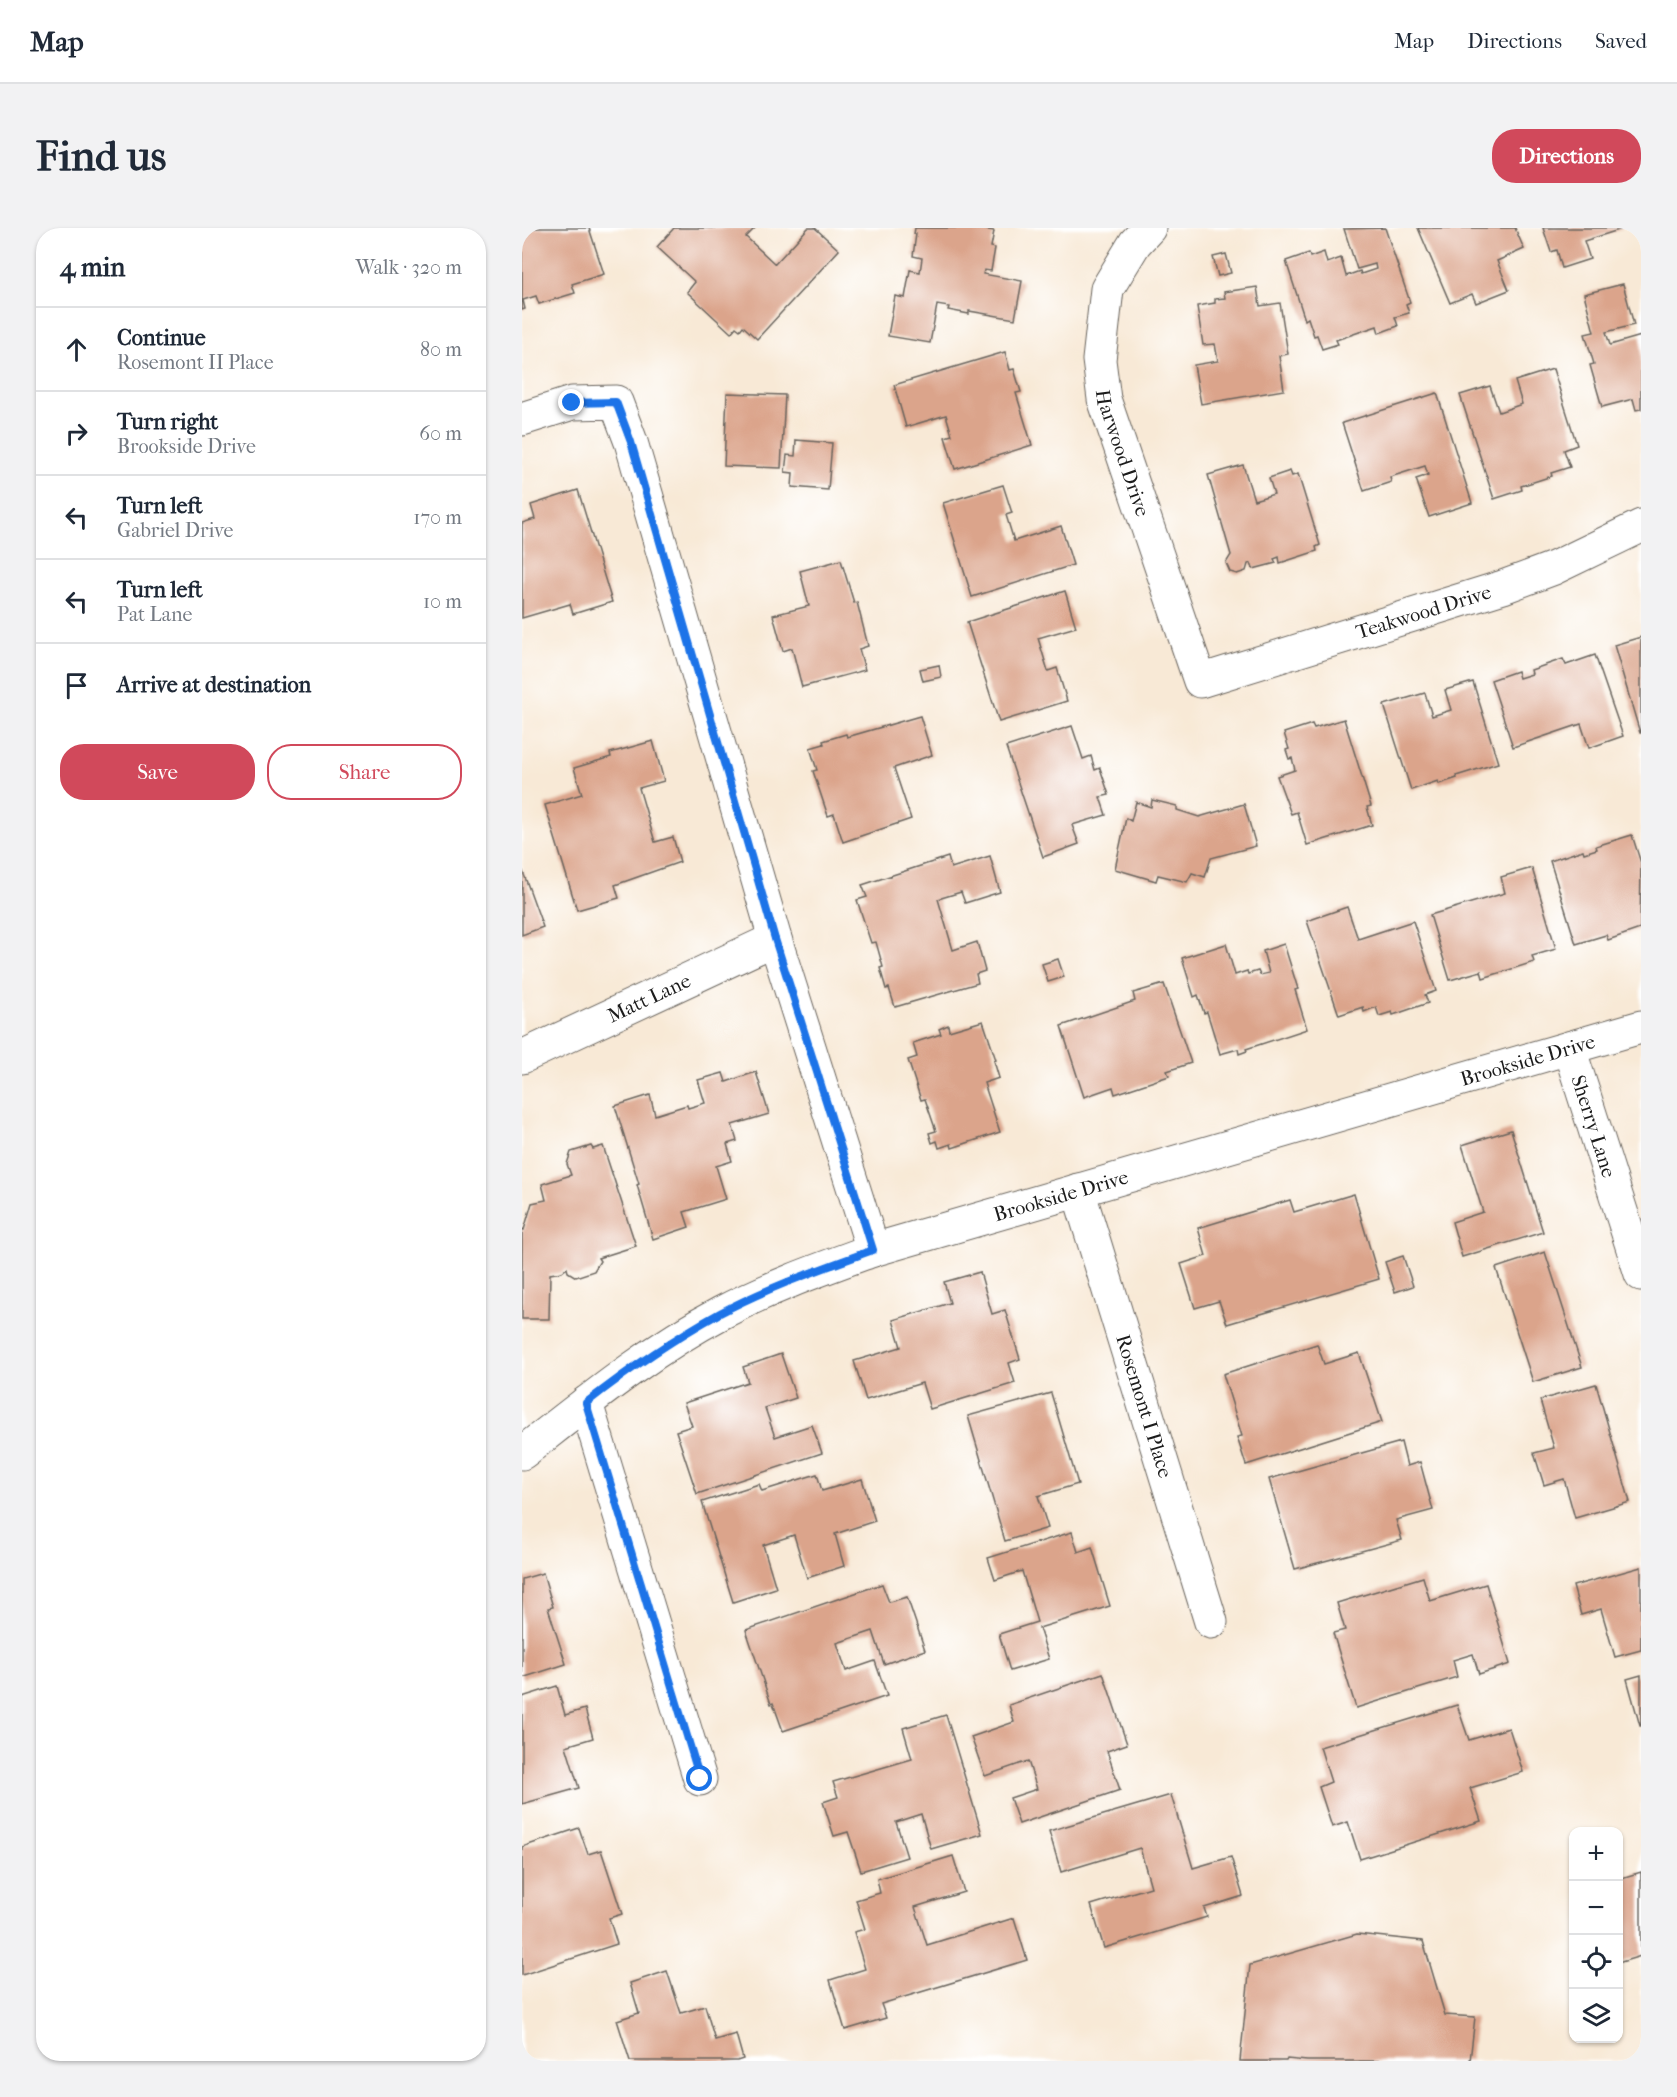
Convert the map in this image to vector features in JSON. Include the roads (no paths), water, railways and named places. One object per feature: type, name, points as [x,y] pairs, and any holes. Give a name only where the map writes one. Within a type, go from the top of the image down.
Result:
[{"type":"street","name":"Harwood Drive","points":[[1149,228],[1135,243],[1107,290],[1099,360],[1104,399],[1200,681]]},
{"type":"street","points":[[522,418],[572,403],[616,402],[631,442],[775,939],[873,1250]]},
{"type":"street","name":"Teakwood Drive","points":[[1200,681],[1503,587],[1554,568],[1641,526]]},
{"type":"street","name":"Matt Lane","points":[[522,1057],[775,939]]},
{"type":"street","name":"Brookside Drive","points":[[522,1453],[632,1368],[720,1313],[798,1277],[873,1250],[1641,1028]]},
{"type":"street","name":"Sherry Lane","points":[[1569,1048],[1641,1275]]},
{"type":"street","name":"Rosemont I Place","points":[[1077,1190],[1210,1622]]},
{"type":"street","points":[[586,1403],[700,1779]]}]
